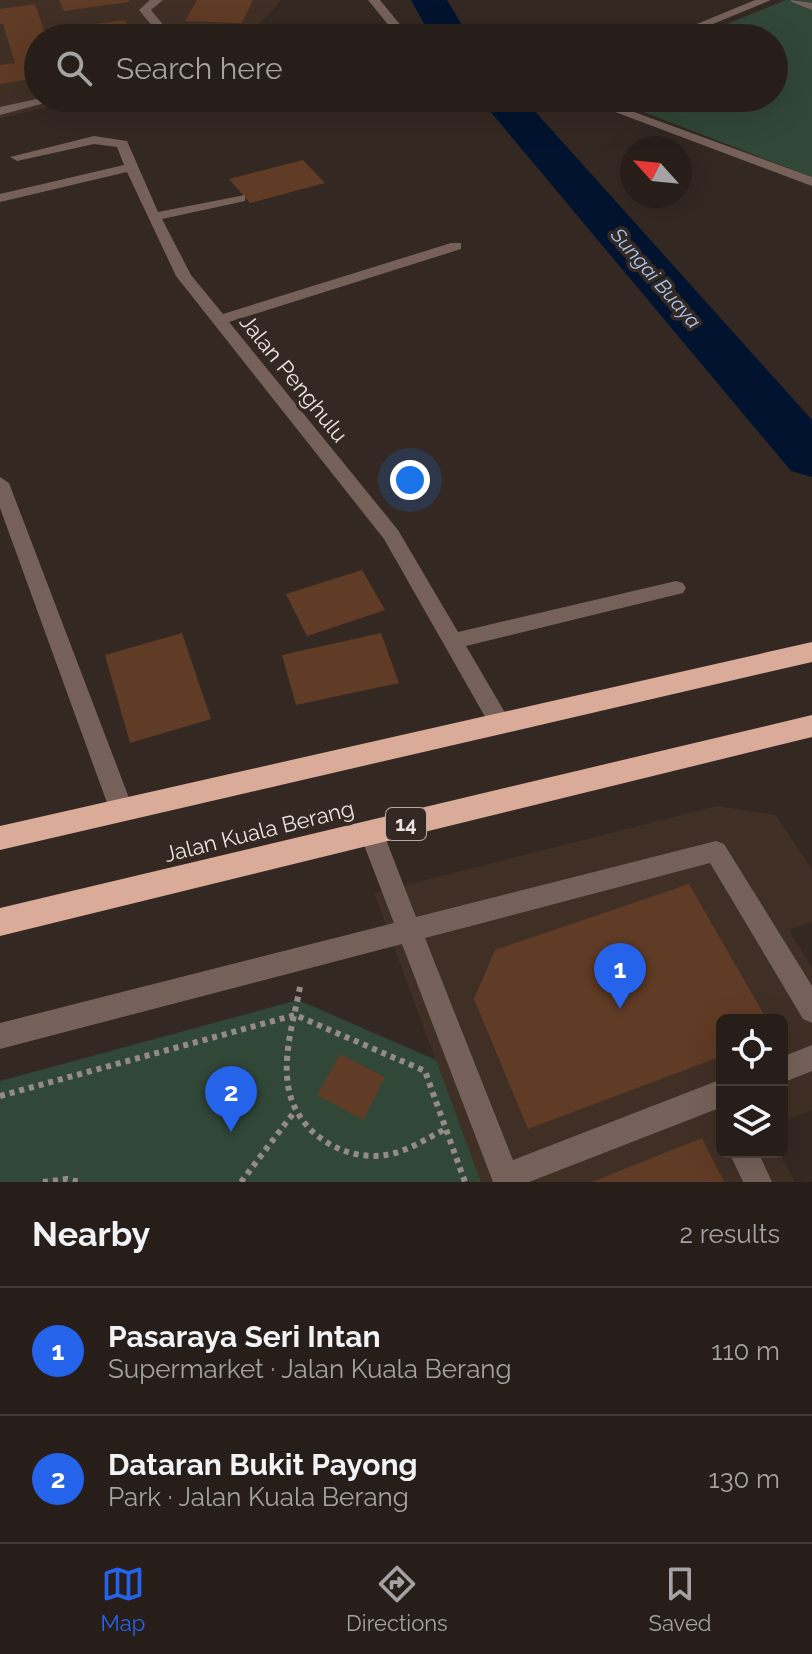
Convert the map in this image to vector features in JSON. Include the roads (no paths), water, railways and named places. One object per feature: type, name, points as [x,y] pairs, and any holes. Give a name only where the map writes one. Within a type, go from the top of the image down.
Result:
[{"type":"highway","points":[[0,838],[812,652]]},
{"type":"highway","name":"Jalan Kuala Berang","points":[[0,922],[812,726]]},
{"type":"street","points":[[156,24],[145,10],[157,0]]},
{"type":"street","points":[[374,0],[394,24]]},
{"type":"street","points":[[704,24],[765,0]]},
{"type":"street","points":[[796,0],[812,7]]},
{"type":"street","points":[[0,111],[24,106]]},
{"type":"street","points":[[622,112],[812,182]]},
{"type":"street","name":"Jalan Penghulu","points":[[17,157],[94,140],[122,144],[153,217],[184,276],[391,535],[500,723]]},
{"type":"street","points":[[0,198],[131,167]]},
{"type":"street","points":[[153,217],[240,198]]},
{"type":"street","points":[[220,320],[456,246]]},
{"type":"street","points":[[0,483],[5,506],[122,811]]},
{"type":"street","points":[[452,641],[676,588]]},
{"type":"street","points":[[371,832],[506,1179],[716,1101]]},
{"type":"street","points":[[0,1036],[716,851],[812,1010]]},
{"type":"street","points":[[788,1068],[812,1058]]},
{"type":"street","points":[[746,1158],[758,1182]]},
{"type":"waterway","name":"Sungai Buaya","points":[[429,0],[443,24]]},
{"type":"waterway","name":"Sungai Buaya","points":[[512,112],[812,457]]},
{"type":"place","name":"Pasaraya Seri Intan","points":[[620,1009]]},
{"type":"place","name":"Dataran Bukit Payong","points":[[231,1132]]}]
